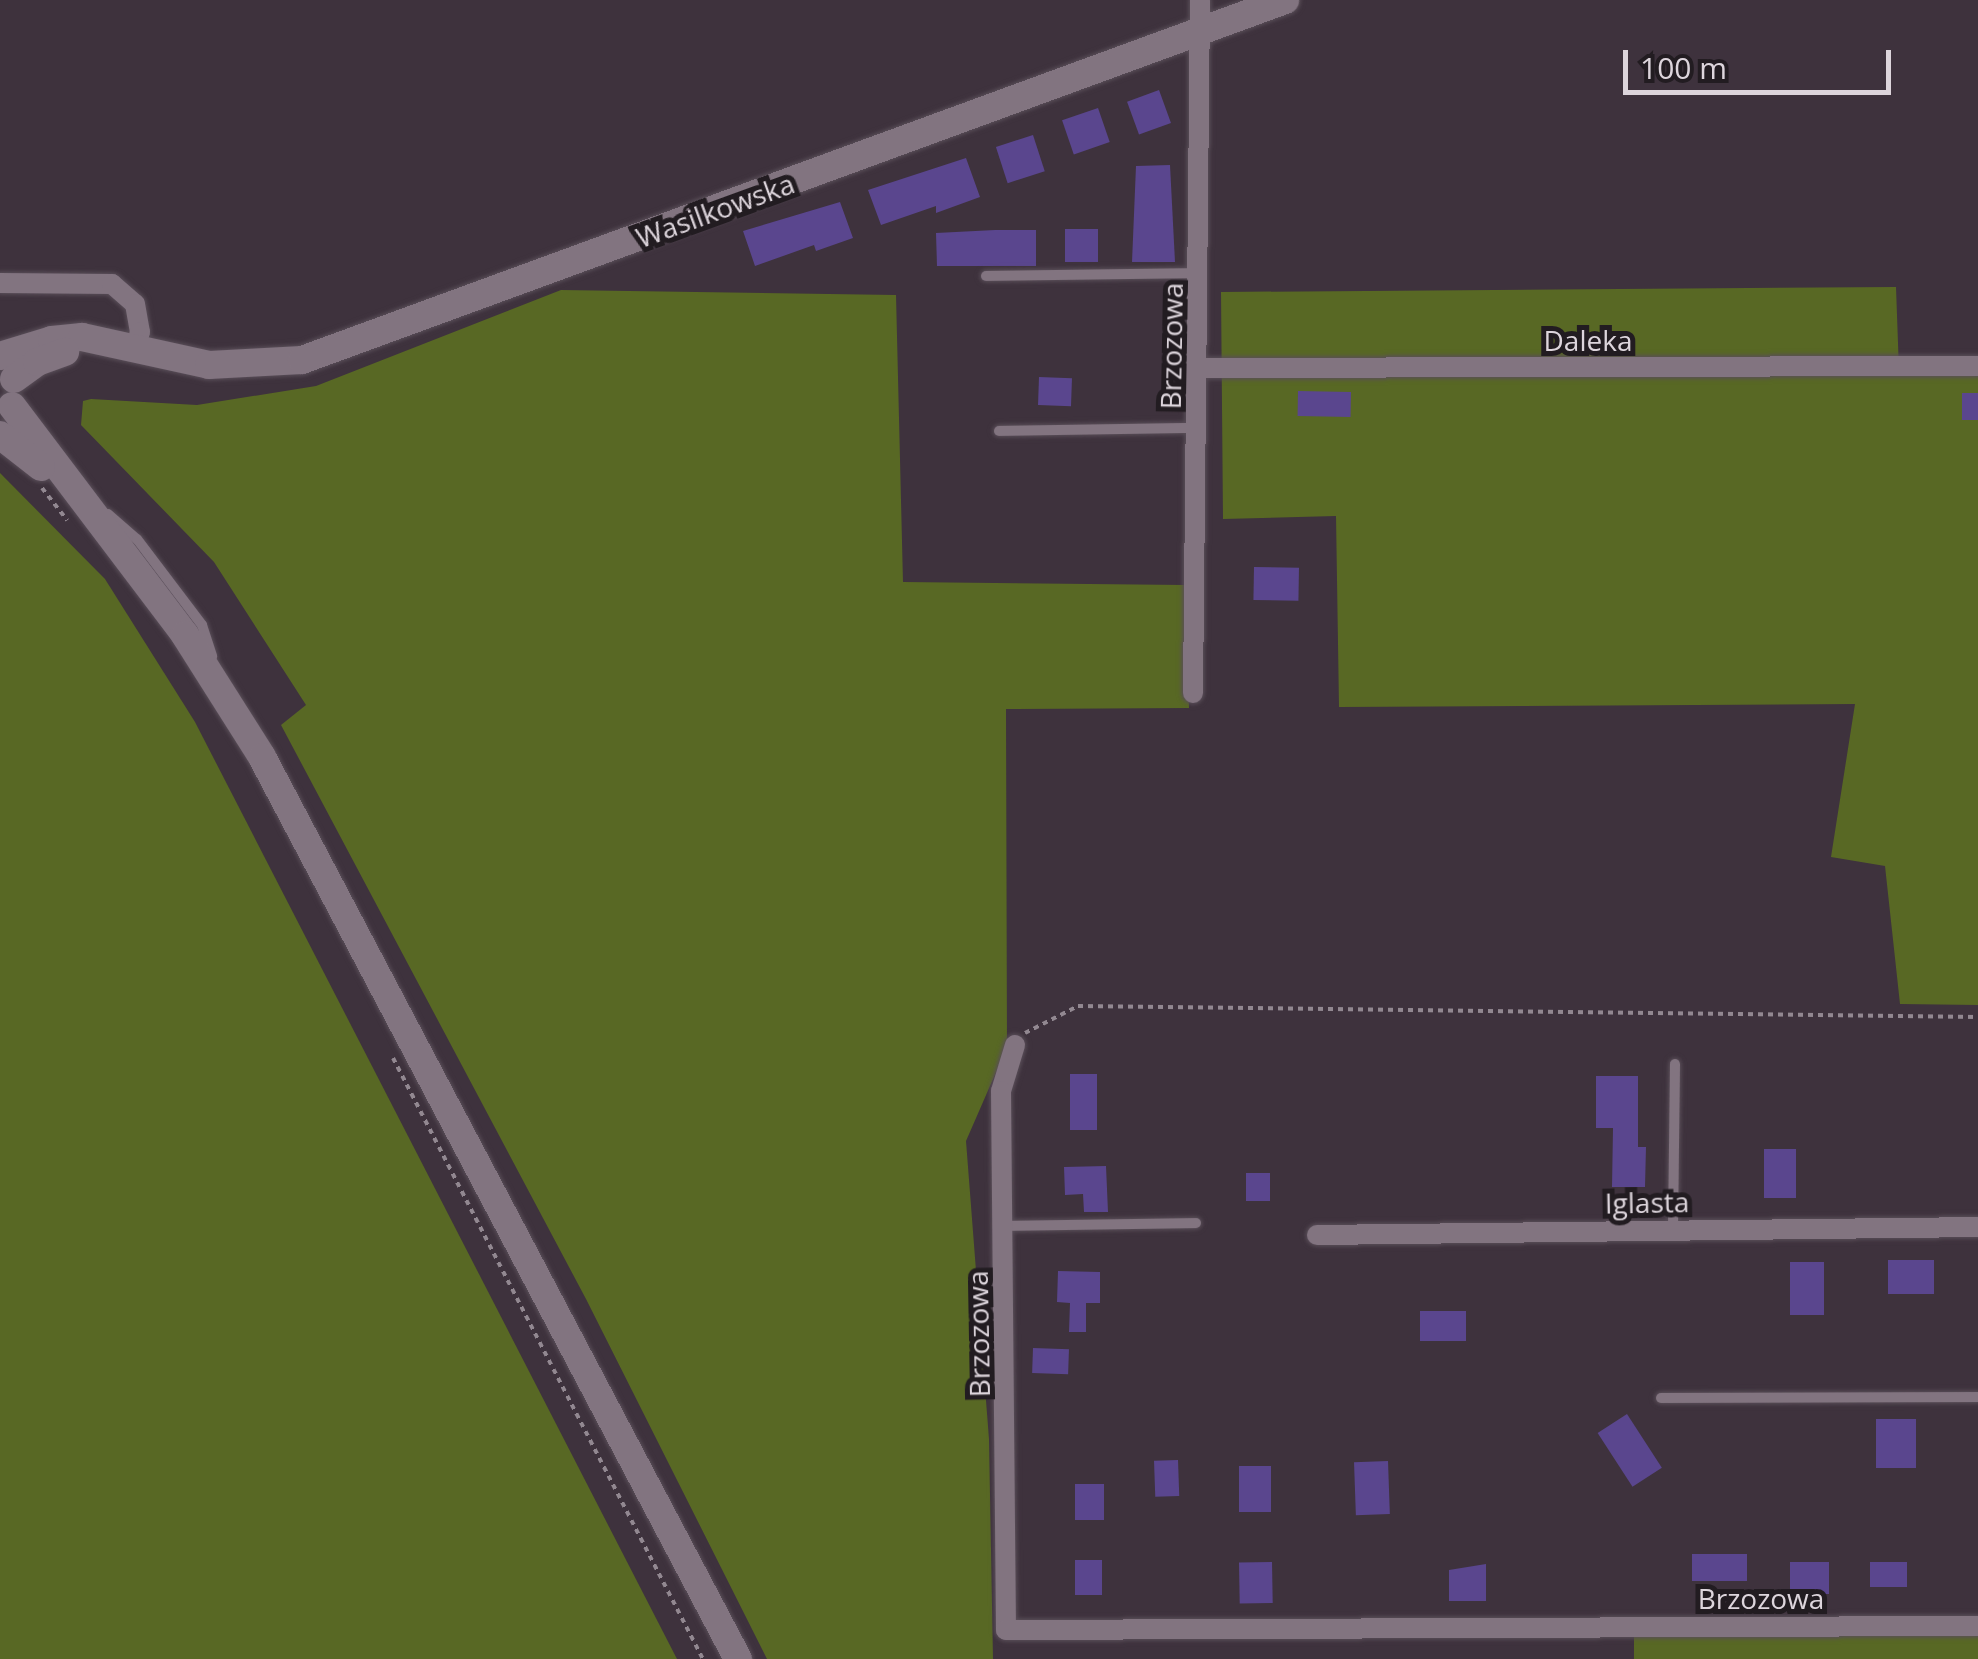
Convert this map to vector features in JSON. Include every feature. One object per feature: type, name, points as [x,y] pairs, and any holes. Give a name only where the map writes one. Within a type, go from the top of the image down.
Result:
[{"type":"main road","name":"Wasilkowska","points":[[5,384],[58,353],[136,349],[209,365],[302,360],[1285,0]]},
{"type":"main road","points":[[5,384],[80,510],[224,695],[262,757],[738,1659]]},
{"type":"main road","points":[[0,434],[80,510]]},
{"type":"street","name":"Brzozowa","points":[[1193,693],[1200,0]]},
{"type":"street","points":[[0,283],[112,284],[135,304],[140,332],[136,349]]},
{"type":"street","name":"Daleka","points":[[1198,368],[1978,366]]},
{"type":"street","name":"Brzozowa","points":[[1015,1045],[1001,1091],[1006,1630],[1978,1626]]},
{"type":"street","name":"Iglasta","points":[[1317,1236],[1673,1228],[1978,1227]]},
{"type":"lane","points":[[986,276],[1200,273]]},
{"type":"lane","points":[[999,430],[1198,428]]},
{"type":"lane","points":[[1673,1228],[1675,1064]]},
{"type":"lane","points":[[1004,1226],[1196,1223]]},
{"type":"lane","points":[[1661,1398],[1978,1397]]},
{"type":"path","points":[[40,487],[80,510]]},
{"type":"path","points":[[1015,1045],[1030,1026],[1078,1006],[1978,1018]]},
{"type":"path","points":[[393,1058],[703,1659]]},
{"type":"green space","points":[[1896,287],[1899,371],[1978,371],[1978,1005],[1900,1004],[1885,866],[1831,857],[1855,704],[1339,707],[1336,516],[1223,519],[1221,292]]},
{"type":"green space","points":[[561,290],[896,295],[903,582],[1186,585],[1189,708],[1006,709],[1007,1047],[966,1141],[989,1439],[993,1659],[767,1659],[586,1299],[281,725],[306,705],[214,562],[81,425],[83,401],[91,399],[197,405],[316,386]]},
{"type":"green space","points":[[0,473],[105,579],[195,722],[677,1659],[0,1659]]},
{"type":"green space","points":[[1634,1634],[1978,1634],[1978,1659],[1634,1659]]},
{"type":"building","points":[[1159,90],[1171,123],[1139,135],[1127,102]]},
{"type":"building","points":[[1098,108],[1110,142],[1074,154],[1062,120]]},
{"type":"building","points":[[1033,135],[1045,171],[1008,183],[996,147]]},
{"type":"building","points":[[966,158],[980,197],[936,213],[936,206],[881,225],[868,190]]},
{"type":"building","points":[[1170,165],[1175,262],[1132,262],[1136,166]]},
{"type":"building","points":[[840,202],[853,238],[816,251],[814,245],[755,266],[743,231]]},
{"type":"building","points":[[1065,229],[1098,229],[1098,262],[1065,262]]},
{"type":"building","points":[[1036,230],[1036,266],[937,266],[936,233]]},
{"type":"building","points":[[1039,377],[1072,378],[1071,406],[1038,405]]},
{"type":"building","points":[[1298,391],[1351,392],[1351,417],[1298,416]]},
{"type":"building","points":[[1962,393],[1978,393],[1978,420],[1962,420]]},
{"type":"building","points":[[1254,567],[1299,568],[1298,601],[1253,600]]},
{"type":"building","points":[[1070,1074],[1097,1074],[1097,1130],[1070,1130]]},
{"type":"building","points":[[1596,1076],[1638,1076],[1638,1147],[1646,1147],[1645,1187],[1612,1187],[1613,1128],[1596,1128]]},
{"type":"building","points":[[1764,1149],[1796,1149],[1796,1198],[1764,1198]]},
{"type":"building","points":[[1106,1166],[1108,1212],[1084,1212],[1083,1194],[1065,1195],[1064,1167]]},
{"type":"building","points":[[1246,1173],[1270,1173],[1270,1201],[1246,1201]]},
{"type":"building","points":[[1888,1260],[1934,1260],[1934,1294],[1888,1294]]},
{"type":"building","points":[[1790,1262],[1824,1262],[1824,1315],[1790,1315]]},
{"type":"building","points":[[1058,1271],[1100,1272],[1100,1303],[1086,1303],[1086,1332],[1069,1332],[1070,1303],[1057,1302]]},
{"type":"building","points":[[1420,1311],[1466,1311],[1466,1341],[1420,1341]]},
{"type":"building","points":[[1033,1348],[1069,1349],[1068,1374],[1032,1373]]},
{"type":"building","points":[[1627,1414],[1662,1468],[1633,1487],[1598,1433]]},
{"type":"building","points":[[1876,1419],[1916,1419],[1916,1468],[1876,1468]]},
{"type":"building","points":[[1178,1460],[1179,1496],[1155,1497],[1154,1461]]},
{"type":"building","points":[[1388,1461],[1390,1514],[1356,1515],[1354,1462]]},
{"type":"building","points":[[1239,1466],[1271,1466],[1271,1512],[1239,1512]]},
{"type":"building","points":[[1075,1484],[1104,1484],[1104,1520],[1075,1520]]},
{"type":"building","points":[[1692,1554],[1747,1554],[1747,1581],[1692,1581]]},
{"type":"building","points":[[1075,1560],[1102,1560],[1102,1595],[1075,1595]]},
{"type":"building","points":[[1272,1562],[1273,1603],[1240,1604],[1239,1563]]},
{"type":"building","points":[[1790,1562],[1829,1562],[1829,1594],[1790,1594]]},
{"type":"building","points":[[1870,1562],[1907,1562],[1907,1587],[1870,1587]]},
{"type":"building","points":[[1486,1564],[1486,1601],[1449,1601],[1449,1570]]}]
